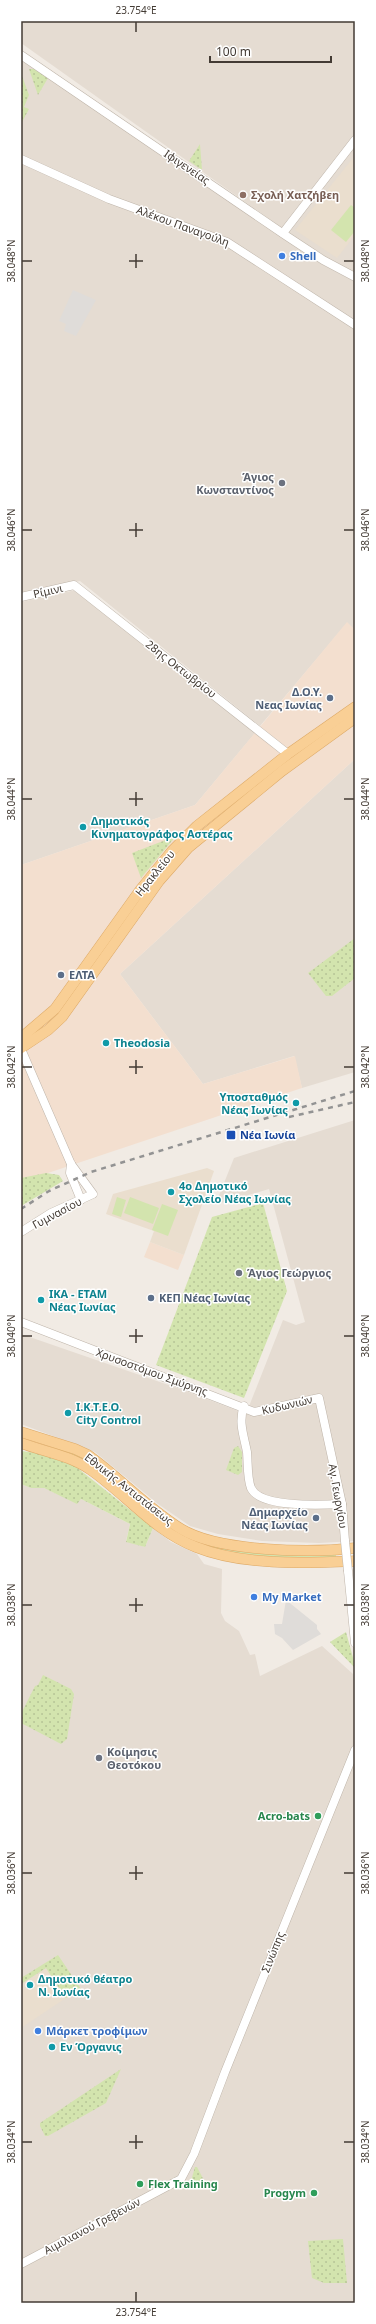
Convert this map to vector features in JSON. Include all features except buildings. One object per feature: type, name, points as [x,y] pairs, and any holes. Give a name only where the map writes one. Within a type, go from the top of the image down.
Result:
[{"type":"main road","name":"Ηρακλείου","points":[[21,1038],[55,1009],[141,889],[172,851],[198,826],[288,754],[355,707]]},
{"type":"main road","name":"Ηρακλείου","points":[[21,1049],[48,1030],[62,1017],[159,881],[188,848],[282,771],[355,718]]},
{"type":"main road","name":"Εθνικής Αντιστάσεως","points":[[21,1432],[75,1449],[88,1455],[159,1514],[196,1537],[238,1545],[286,1550],[310,1551],[355,1548]]},
{"type":"main road","name":"Εθνικής Αντιστάσεως","points":[[23,1445],[63,1455],[89,1469],[164,1530],[207,1551],[249,1559],[288,1562],[355,1561]]},
{"type":"street","name":"Ιφιγενείας","points":[[21,55],[323,260],[355,277]]},
{"type":"street","points":[[283,233],[355,140]]},
{"type":"street","name":"Αλέκου Παναγούλη","points":[[21,159],[109,199],[227,242],[355,325]]},
{"type":"street","name":"Ρίμινι","points":[[21,597],[74,585]]},
{"type":"street","name":"28ης Οκτωβρίου","points":[[74,585],[288,754]]},
{"type":"street","points":[[21,1049],[71,1164],[70,1173],[81,1200]]},
{"type":"street","name":"Γυμνασίου","points":[[21,1232],[51,1213],[93,1194],[71,1164]]},
{"type":"street","name":"Χρυσοστόμου Σμύρνης","points":[[21,1322],[47,1334],[244,1406],[256,1412]]},
{"type":"street","name":"Χρυσοστόμου Σμύρνης","points":[[21,1328],[47,1334]]},
{"type":"street","name":"Κυδωνιών","points":[[256,1412],[319,1398]]},
{"type":"street","name":"Αγ. Γεωργίου","points":[[319,1398],[342,1504],[355,1643]]},
{"type":"street","points":[[244,1406],[240,1419],[250,1483],[255,1494],[265,1500],[281,1503],[342,1504]]},
{"type":"street","name":"Σινώπης","points":[[194,2154],[227,2066],[355,1750]]},
{"type":"street","name":"Αιμιλιανού Γρεβενών","points":[[21,2264],[181,2179],[194,2154]]},
{"type":"shaded area","points":[[21,21],[355,21],[355,273],[330,262],[21,43]]},
{"type":"shaded area","points":[[21,57],[253,218],[325,266],[355,282],[355,630],[347,623],[260,726],[80,581],[21,593]]},
{"type":"shaded area","points":[[353,158],[355,235],[337,258],[295,230]]},
{"type":"shaded area","points":[[73,290],[96,300],[76,336],[64,331],[66,324],[59,321]]},
{"type":"shaded area","points":[[76,590],[255,733],[195,805],[21,865],[21,602]]},
{"type":"shaded area","points":[[347,622],[355,630],[355,759],[120,974],[203,1084],[295,1056],[302,1088],[21,1182],[21,865],[195,805]]},
{"type":"shaded area","points":[[355,759],[355,1072],[302,1088],[294,1056],[203,1084],[120,974]]},
{"type":"shaded area","points":[[355,1120],[355,1541],[319,1543],[262,1541],[218,1534],[190,1526],[158,1504],[95,1452],[21,1424],[21,1334],[183,1390],[246,1414],[283,1320],[296,1325],[305,1322],[269,1189],[221,1203],[218,1198],[234,1158]]},
{"type":"shaded area","points":[[207,1168],[214,1171],[184,1255],[150,1242],[154,1231],[106,1214],[113,1194]]},
{"type":"shaded area","points":[[150,1242],[184,1255],[178,1270],[144,1257]]},
{"type":"shaded area","points":[[21,1484],[32,1488],[44,1488],[77,1503],[81,1499],[130,1524],[126,1541],[145,1547],[153,1528],[171,1542],[197,1554],[204,1564],[222,1569],[221,1613],[225,1621],[239,1631],[250,1655],[255,1654],[260,1676],[322,1646],[353,1674],[355,1685],[355,2303],[21,2303]]},
{"type":"shaded area","points":[[286,1600],[317,1625],[317,1629],[321,1634],[293,1650],[282,1638],[275,1634],[274,1624],[282,1624]]},
{"type":"shaded area","points":[[46,1968],[66,1998],[21,2028],[21,1985]]},
{"type":"green space","points":[[29,69],[34,69],[48,78],[38,95]]},
{"type":"green space","points":[[21,73],[29,95],[24,107],[29,109],[21,124]]},
{"type":"green space","points":[[200,144],[202,170],[189,161]]},
{"type":"green space","points":[[351,205],[355,208],[355,231],[346,242],[331,230]]},
{"type":"green space","points":[[176,836],[141,878],[132,853]]},
{"type":"green space","points":[[355,938],[355,978],[332,996],[326,996],[308,973]]},
{"type":"green space","points":[[46,1173],[59,1175],[63,1181],[21,1206],[21,1178]]},
{"type":"green space","points":[[117,1197],[126,1200],[121,1217],[112,1214]]},
{"type":"green space","points":[[130,1197],[159,1208],[153,1224],[124,1213]]},
{"type":"green space","points":[[263,1203],[287,1291],[244,1398],[156,1365],[212,1217]]},
{"type":"green space","points":[[162,1204],[178,1210],[168,1236],[152,1230]]},
{"type":"green space","points":[[21,1436],[75,1453],[82,1457],[105,1473],[159,1520],[171,1528],[185,1534],[216,1544],[227,1550],[302,1555],[336,1554],[336,1559],[286,1559],[226,1553],[197,1542],[165,1526],[79,1458]]},
{"type":"green space","points":[[238,1446],[242,1452],[242,1472],[238,1475],[226,1470],[234,1448]]},
{"type":"green space","points":[[21,1451],[38,1453],[75,1466],[153,1528],[145,1547],[126,1542],[130,1524],[81,1499],[77,1504],[44,1488],[31,1488],[21,1484]]},
{"type":"green space","points":[[346,1632],[355,1665],[354,1667],[330,1642]]},
{"type":"green space","points":[[43,1675],[71,1689],[74,1694],[67,1739],[61,1744],[21,1723],[21,1714],[35,1686],[38,1685]]},
{"type":"green space","points":[[58,1955],[81,1989],[66,1998],[46,1968],[21,1984],[21,1978]]},
{"type":"green space","points":[[121,2069],[106,2103],[48,2136],[45,2136],[40,2123]]},
{"type":"green space","points":[[195,2167],[197,2167],[207,2186],[189,2188]]},
{"type":"green space","points":[[343,2239],[347,2283],[324,2283],[312,2278],[308,2241]]},
{"type":"railway","points":[[21,1209],[49,1191],[91,1172],[355,1091]]},
{"type":"railway","points":[[289,1117],[355,1102]]},
{"type":"place","name":"Σχολή Χατζήβεη","points":[[243,195]]},
{"type":"place","name":"Shell","points":[[282,256]]},
{"type":"place","name":"Άγιος Κωνσταντίνος","points":[[282,483]]},
{"type":"place","name":"Δ.Ο.Υ. Νεας Ιωνίας","points":[[330,698]]},
{"type":"place","name":"Δημοτικός Κινηματογράφος Αστέρας","points":[[83,827]]},
{"type":"place","name":"ΕΛΤΑ","points":[[61,975]]},
{"type":"place","name":"Theodosia","points":[[106,1043]]},
{"type":"place","name":"Υποσταθμός Νέας Ιωνίας","points":[[296,1103]]},
{"type":"place","name":"Νέα Ιωνία","points":[[231,1135]]},
{"type":"place","name":"4ο Δημοτικό Σχολείο Νέας Ιωνίας","points":[[171,1192]]},
{"type":"place","name":"Άγιος Γεώργιος","points":[[239,1273]]},
{"type":"place","name":"ΚΕΠ Νέας Ιωνίας","points":[[151,1298]]},
{"type":"place","name":"ΙΚΑ - ΕΤΑΜ Νέας Ιωνίας","points":[[41,1300]]},
{"type":"place","name":"I.Κ.Τ.Ε.Ο. City Control","points":[[68,1413]]},
{"type":"place","name":"Δημαρχείο Νέας Ιωνίας","points":[[316,1518]]},
{"type":"place","name":"My Market","points":[[254,1597]]},
{"type":"place","name":"Κοίμησις Θεοτόκου","points":[[99,1758]]},
{"type":"place","name":"Acro-bats","points":[[318,1816]]},
{"type":"place","name":"Δημοτικό θέατρο Ν. Ιωνίας","points":[[30,1985]]},
{"type":"place","name":"Μάρκετ τροφίμων","points":[[38,2031]]},
{"type":"place","name":"Εν Όργανις","points":[[52,2047]]},
{"type":"place","name":"Flex Training","points":[[140,2184]]},
{"type":"place","name":"Progym","points":[[314,2193]]}]
